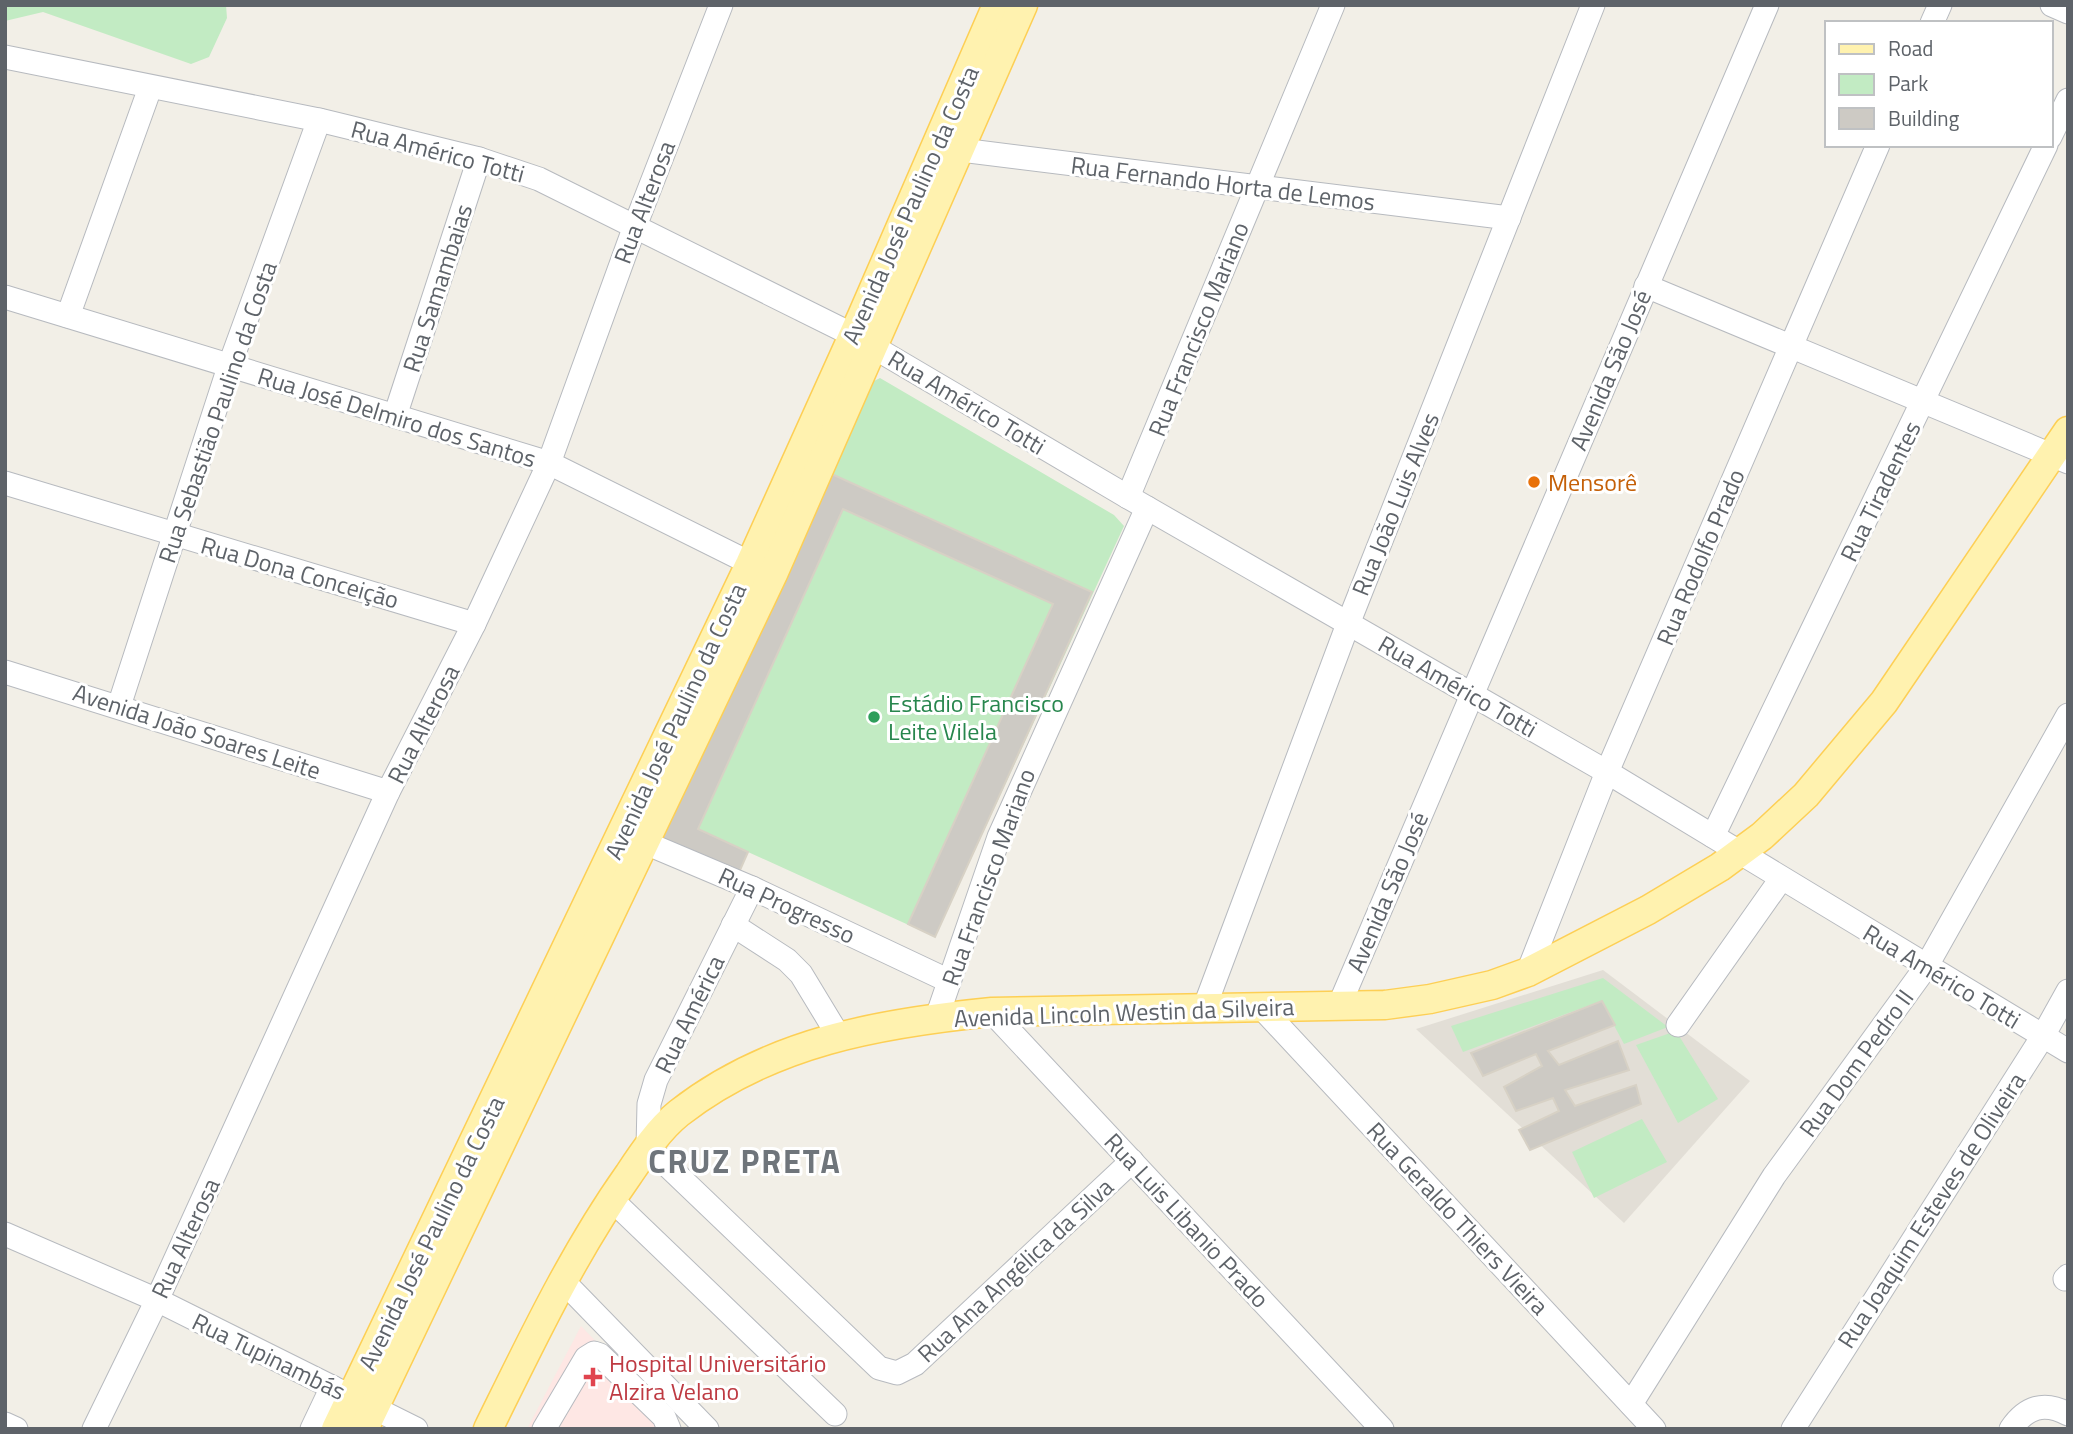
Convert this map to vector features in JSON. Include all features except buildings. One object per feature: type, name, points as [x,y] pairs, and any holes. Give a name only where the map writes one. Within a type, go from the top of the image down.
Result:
[{"type":"main road","name":"Avenida José Paulino da Costa","points":[[949,146],[997,5]]},
{"type":"main road","name":"Avenida José Paulino da Costa","points":[[336,1429],[356,1405],[635,838],[761,569],[949,146],[1023,5]]},
{"type":"main road","name":"Avenida Lincoln Westin da Silveira","points":[[488,1429],[563,1281],[611,1199],[648,1146],[678,1114],[724,1084],[786,1052],[838,1035],[937,1017],[992,1012],[1205,1006],[1339,1006],[1430,999],[1492,985],[1528,972],[1648,910],[1742,853],[1806,795],[1884,702],[2063,449]]},
{"type":"street","name":"Rua Alterosa","points":[[94,1429],[157,1300],[388,792],[474,624],[549,463],[635,226],[721,5]]},
{"type":"street","name":"Rua Francisco Mariano","points":[[937,1017],[966,926],[1025,773],[1138,503],[1256,188],[1333,5]]},
{"type":"street","name":"Rua João Luis Alves","points":[[1205,1006],[1348,624],[1593,5]]},
{"type":"street","name":"Avenida São José","points":[[1339,1006],[1767,5]]},
{"type":"street","points":[[1933,21],[1940,5]]},
{"type":"street","points":[[2052,5],[2068,12]]},
{"type":"street","name":"Rua Américo Totti","points":[[5,57],[319,120],[479,159],[539,179],[864,341],[1138,503],[1607,772],[2068,1051]]},
{"type":"street","points":[[68,316],[150,88]]},
{"type":"street","points":[[2052,133],[2068,100]]},
{"type":"street","name":"Rua Sebastião Paulino da Costa","points":[[119,706],[229,366],[319,120]]},
{"type":"street","name":"Rua Fernando Horta de Lemos","points":[[949,146],[1256,188],[1509,218]]},
{"type":"street","name":"Rua Rodolfo Prado","points":[[1528,972],[1607,772],[1877,147]]},
{"type":"street","name":"Rua Tiradentes","points":[[1713,836],[2045,147]]},
{"type":"street","name":"Rua Samambaias","points":[[395,416],[479,159]]},
{"type":"street","points":[[1646,286],[1923,403],[2063,449]]},
{"type":"street","name":"Rua José Delmiro dos Santos","points":[[5,297],[549,463],[761,569]]},
{"type":"street","name":"Rua Dona Conceição","points":[[5,483],[474,624]]},
{"type":"street","name":"Avenida João Soares Leite","points":[[5,672],[388,792]]},
{"type":"street","name":"Rua Dom Pedro II","points":[[1631,1404],[1774,1176],[1926,967],[2068,715]]},
{"type":"street","name":"Rua Progresso","points":[[635,838],[752,888],[949,981]]},
{"type":"street","points":[[1678,1025],[1780,879]]},
{"type":"street","name":"Rua América","points":[[648,1146],[649,1104],[656,1080],[752,888]]},
{"type":"street","points":[[733,925],[787,960],[801,974],[838,1035]]},
{"type":"street","name":"Rua Joaquim Esteves de Oliveira","points":[[1793,1429],[2043,1036],[2068,991]]},
{"type":"street","name":"Rua Geraldo Thiers Vieira","points":[[1261,1007],[1654,1429]]},
{"type":"street","name":"Rua Luis Libanio Prado","points":[[992,1012],[1382,1429]]},
{"type":"street","name":"Rua Ana Angélica da Silva","points":[[648,1146],[866,1358],[887,1373],[897,1373],[915,1364],[1132,1161]]},
{"type":"street","points":[[611,1199],[835,1415]]},
{"type":"street","name":"Rua Tupinambás","points":[[5,1234],[157,1300],[356,1405],[416,1429]]},
{"type":"street","points":[[563,1281],[708,1429]]},
{"type":"street","points":[[544,1429],[586,1358],[594,1353],[600,1355],[664,1417],[669,1429]]},
{"type":"street","points":[[312,1429],[356,1405]]},
{"type":"street","points":[[2011,1429],[2030,1409],[2045,1405],[2068,1414]]},
{"type":"street","points":[[5,1424],[16,1429]]},
{"type":"shaded area","points":[[1603,970],[1750,1081],[1624,1223],[1416,1029]]},
{"type":"shaded area","name":"Hospital Universitário Alzira Velano","points":[[581,1326],[681,1429],[527,1429]]},
{"type":"green space","points":[[5,5],[226,5],[227,18],[209,57],[191,64],[43,12],[5,21]]},
{"type":"green space","name":"Estádio Francisco Leite Vilela","points":[[880,378],[1114,515],[1124,526],[935,937],[748,852],[737,877],[657,841],[868,384]]},
{"type":"green space","points":[[1603,978],[1668,1027],[1624,1044],[1601,1001],[1463,1052],[1451,1026]]},
{"type":"green space","points":[[1676,1031],[1718,1099],[1678,1123],[1636,1045]]},
{"type":"green space","points":[[1642,1119],[1667,1162],[1594,1198],[1572,1152]]},
{"type":"place","name":"Mensorê","points":[[1534,482]]},
{"type":"place","name":"Estádio Francisco Leite Vilela","points":[[874,717]]},
{"type":"place","name":"Hospital Universitário Alzira Velano","points":[[593,1377]]},
{"type":"district","name":"CRUZ PRETA","points":[[745,1161]]}]
